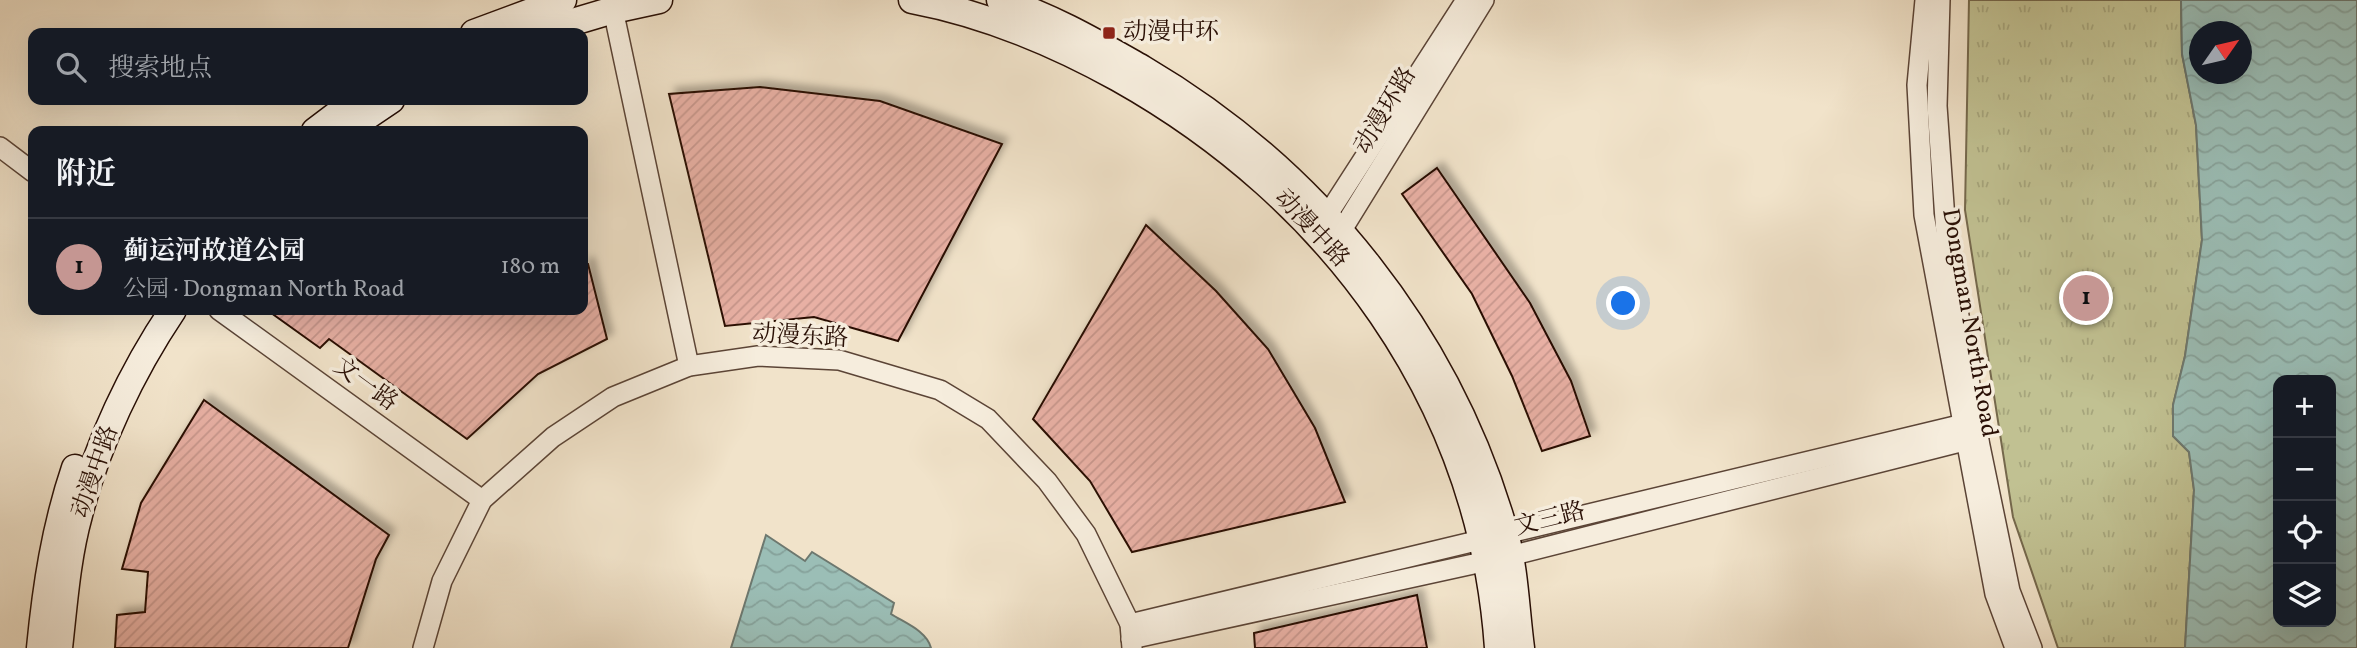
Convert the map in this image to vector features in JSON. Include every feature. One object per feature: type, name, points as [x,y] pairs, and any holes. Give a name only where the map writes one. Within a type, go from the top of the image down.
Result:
[{"type":"street","points":[[487,28],[562,0]]},
{"type":"street","points":[[550,28],[612,5],[659,0]]},
{"type":"street","name":"动漫中路","points":[[912,0],[957,5],[1054,44],[1165,104],[1203,130],[1329,231]]},
{"type":"street","name":"动漫中路","points":[[1000,0],[1049,18],[1177,89],[1276,164],[1424,342],[1481,463],[1497,547],[1521,648]]},
{"type":"street","name":"动漫环路","points":[[1329,231],[1466,0]]},
{"type":"street","name":"动漫环路","points":[[1329,231],[1484,0]]},
{"type":"street","name":"Dongman North Road","points":[[1925,0],[1917,85],[1924,215],[1970,431],[2010,591],[2032,648]]},
{"type":"street","name":"Dongman North Road","points":[[1940,0],[1937,106],[1946,234],[1970,431],[1995,594],[2015,648]]},
{"type":"street","points":[[612,5],[689,366]]},
{"type":"street","points":[[322,126],[349,105]]},
{"type":"street","points":[[352,126],[384,105]]},
{"type":"street","points":[[0,147],[28,168]]},
{"type":"street","name":"动漫中路","points":[[40,648],[46,590],[62,506],[95,421],[122,362],[150,315]]},
{"type":"street","name":"动漫中路","points":[[59,648],[78,516],[98,453],[140,366],[170,315]]},
{"type":"street","name":"文一路","points":[[226,315],[482,500]]},
{"type":"street","name":"动漫东路","points":[[423,648],[442,581],[482,500],[553,437],[613,397],[689,366],[758,356],[839,360],[940,390],[988,419],[1047,481],[1086,534],[1131,637]]},
{"type":"street","name":"文三路","points":[[1131,637],[1970,431]]},
{"type":"street","name":"动漫中路","points":[[1497,547],[1498,648]]},
{"type":"green space","points":[[1969,0],[2181,0],[2182,54],[2196,125],[2202,240],[2185,356],[2173,405],[2173,436],[2189,452],[2194,490],[2185,648],[2058,648],[2013,517],[1965,210]]},
{"type":"water","points":[[2181,0],[2357,0],[2357,648],[2185,648],[2194,490],[2189,452],[2173,436],[2173,405],[2185,356],[2202,240],[2196,125],[2182,54]]},
{"type":"water","points":[[766,535],[805,561],[812,552],[894,603],[891,614],[920,632],[931,648],[731,648]]},
{"type":"building","points":[[760,87],[880,101],[1002,144],[898,341],[814,317],[725,326],[669,94]]},
{"type":"building","points":[[1437,168],[1530,303],[1571,381],[1590,436],[1542,451],[1512,376],[1472,294],[1402,194]]},
{"type":"building","points":[[1146,225],[1216,291],[1268,349],[1315,428],[1345,502],[1132,552],[1090,481],[1033,419]]},
{"type":"building","points":[[588,264],[607,339],[538,374],[467,439],[329,339],[320,348],[274,315],[588,315]]},
{"type":"building","points":[[204,400],[389,535],[376,559],[348,648],[115,648],[117,615],[145,612],[148,572],[122,569],[141,503]]},
{"type":"building","points":[[1417,595],[1427,648],[1255,648],[1254,633]]},
{"type":"place","name":"动漫中环","points":[[1109,33]]},
{"type":"place","name":"蓟运河故道公园","points":[[2086,298]]}]
